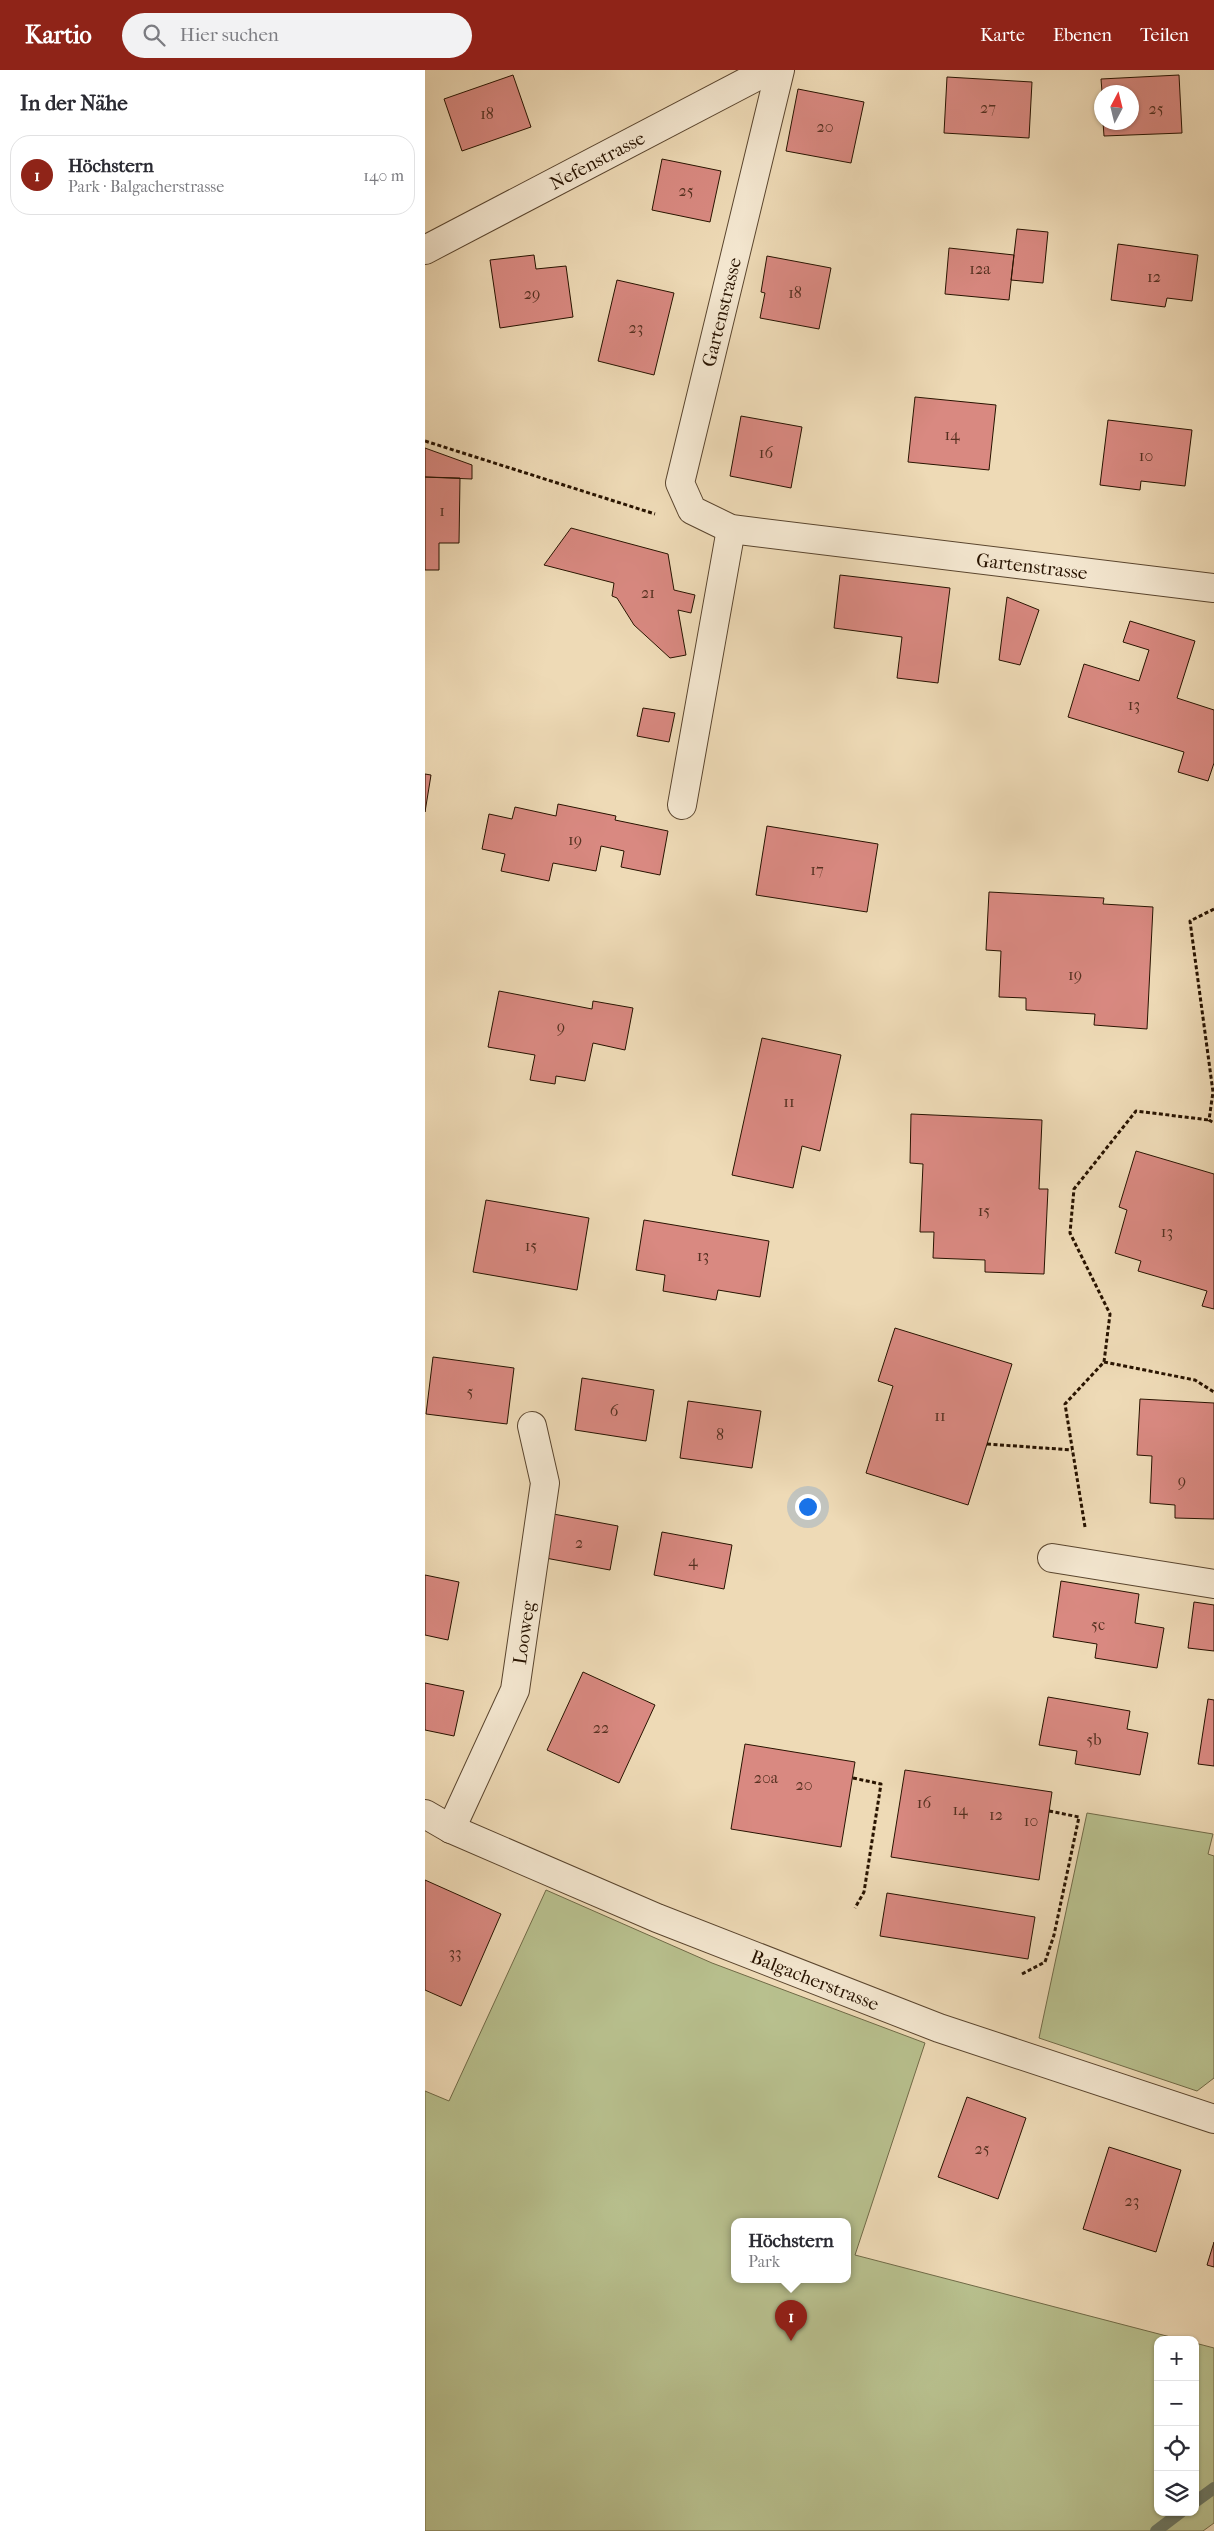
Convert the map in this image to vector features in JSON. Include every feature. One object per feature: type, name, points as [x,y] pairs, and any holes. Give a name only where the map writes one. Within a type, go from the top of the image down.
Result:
[{"type":"street","name":"Nefenstrasse","points":[[425,250],[769,70]]},
{"type":"street","name":"Gartenstrasse","points":[[780,70],[680,483],[693,510],[731,529],[1214,588]]},
{"type":"street","points":[[682,805],[731,529]]},
{"type":"street","name":"Looweg","points":[[451,1829],[515,1690],[545,1483],[532,1426]]},
{"type":"street","points":[[1052,1558],[1091,1562],[1214,1584]]},
{"type":"street","name":"Balgacherstrasse","points":[[425,1814],[451,1829],[657,1918],[939,2028],[1214,2119]]},
{"type":"path","points":[[425,441],[659,516]]},
{"type":"path","points":[[1209,1120],[1213,1092],[1190,921],[1214,909]]},
{"type":"path","points":[[1091,1562],[1065,1404],[1104,1362],[1110,1314],[1070,1233],[1074,1188],[1136,1111],[1209,1120],[1214,1123]]},
{"type":"path","points":[[1104,1362],[1195,1380],[1214,1392]]},
{"type":"path","points":[[987,1444],[1072,1450]]},
{"type":"path","points":[[853,1778],[881,1784],[863,1892],[855,1908]]},
{"type":"path","points":[[1021,1974],[1045,1962],[1055,1935],[1079,1817],[1049,1811]]},
{"type":"green space","points":[[1087,1813],[1213,1834],[1208,1854],[1214,1856],[1214,2078],[1197,2091],[1039,2038]]},
{"type":"green space","points":[[546,1890],[712,1963],[925,2043],[855,2255],[1167,2336],[1154,2336],[1154,2516],[1199,2516],[1199,2344],[1214,2348],[1214,2523],[1203,2531],[425,2531],[425,2091],[449,2101]]},
{"type":"building","points":[[513,75],[531,127],[462,151],[444,99]]},
{"type":"building","points":[[1179,75],[1182,133],[1104,136],[1104,130],[1139,130],[1139,85],[1101,85],[1101,79]]},
{"type":"building","points":[[947,77],[1032,82],[1029,138],[944,133]]},
{"type":"building","points":[[798,89],[864,102],[851,163],[786,151]]},
{"type":"building","points":[[662,159],[721,171],[710,222],[652,210]]},
{"type":"building","points":[[1017,229],[1048,232],[1043,283],[1011,280]]},
{"type":"building","points":[[1118,244],[1198,255],[1192,301],[1167,298],[1165,307],[1111,300]]},
{"type":"building","points":[[949,248],[1014,255],[1009,300],[945,294]]},
{"type":"building","points":[[534,255],[536,269],[566,266],[573,317],[500,328],[490,260]]},
{"type":"building","points":[[767,256],[831,268],[819,329],[760,318],[765,293],[761,292]]},
{"type":"building","points":[[617,280],[674,293],[654,375],[598,361]]},
{"type":"building","points":[[915,397],[996,405],[989,470],[908,462]]},
{"type":"building","points":[[741,416],[802,427],[791,488],[730,476]]},
{"type":"building","points":[[1108,420],[1192,430],[1185,486],[1141,481],[1140,490],[1100,485]]},
{"type":"building","points":[[425,448],[472,465],[472,479],[425,477]]},
{"type":"building","points":[[425,477],[460,478],[459,543],[439,543],[439,570],[425,570]]},
{"type":"building","points":[[571,528],[668,554],[674,590],[695,595],[691,613],[678,610],[686,655],[670,658],[634,625],[617,598],[612,596],[614,583],[544,565]]},
{"type":"building","points":[[840,575],[950,588],[938,683],[897,678],[902,637],[834,628]]},
{"type":"building","points":[[1007,597],[1039,610],[1020,665],[999,660]]},
{"type":"building","points":[[1130,621],[1195,641],[1177,698],[1214,710],[1214,763],[1208,781],[1178,772],[1184,752],[1068,717],[1084,664],[1139,681],[1149,650],[1123,642]]},
{"type":"building","points":[[643,708],[675,713],[669,742],[637,736]]},
{"type":"building","points":[[425,774],[431,775],[425,812]]},
{"type":"building","points":[[558,804],[616,816],[615,820],[668,831],[660,875],[621,867],[624,851],[601,846],[596,871],[553,863],[549,881],[501,871],[505,854],[482,849],[489,814],[512,819],[515,807],[556,816]]},
{"type":"building","points":[[767,826],[878,844],[867,912],[756,895]]},
{"type":"building","points":[[989,892],[1104,898],[1103,904],[1153,907],[1147,1029],[1094,1025],[1095,1014],[1026,1010],[1026,998],[999,997],[1001,951],[986,950]]},
{"type":"building","points":[[499,991],[592,1009],[593,1001],[633,1008],[625,1050],[593,1043],[585,1081],[556,1076],[555,1084],[530,1080],[535,1055],[488,1047]]},
{"type":"building","points":[[762,1038],[841,1055],[820,1151],[802,1146],[793,1188],[732,1175]]},
{"type":"building","points":[[911,1114],[1042,1120],[1039,1189],[1048,1189],[1044,1274],[985,1272],[985,1260],[933,1258],[934,1232],[920,1232],[923,1164],[910,1163]]},
{"type":"building","points":[[1136,1151],[1214,1174],[1214,1309],[1202,1306],[1207,1291],[1138,1271],[1141,1261],[1115,1253],[1127,1210],[1119,1207]]},
{"type":"building","points":[[486,1200],[589,1218],[577,1290],[473,1272]]},
{"type":"building","points":[[644,1220],[769,1241],[760,1297],[718,1290],[716,1300],[663,1291],[665,1275],[636,1270]]},
{"type":"building","points":[[895,1328],[1012,1364],[968,1505],[866,1473],[893,1386],[878,1381]]},
{"type":"building","points":[[433,1357],[514,1368],[507,1424],[426,1414]]},
{"type":"building","points":[[582,1378],[654,1390],[646,1441],[575,1430]]},
{"type":"building","points":[[1140,1399],[1214,1403],[1214,1519],[1175,1518],[1175,1505],[1150,1503],[1152,1456],[1137,1455]]},
{"type":"building","points":[[688,1401],[761,1411],[752,1468],[680,1458]]},
{"type":"building","points":[[548,1513],[618,1526],[610,1570],[540,1557]]},
{"type":"building","points":[[662,1532],[732,1545],[724,1589],[654,1575]]},
{"type":"building","points":[[425,1575],[459,1582],[448,1640],[425,1635]]},
{"type":"building","points":[[1061,1581],[1139,1594],[1135,1623],[1164,1628],[1157,1668],[1095,1658],[1097,1644],[1053,1637]]},
{"type":"building","points":[[1194,1602],[1214,1605],[1214,1651],[1188,1648]]},
{"type":"building","points":[[583,1672],[655,1705],[619,1783],[547,1750]]},
{"type":"building","points":[[425,1683],[464,1691],[454,1736],[425,1730]]},
{"type":"building","points":[[1048,1697],[1130,1711],[1127,1729],[1148,1733],[1140,1775],[1075,1764],[1077,1751],[1039,1745]]},
{"type":"building","points":[[1208,1699],[1214,1700],[1214,1766],[1198,1764]]},
{"type":"building","points":[[745,1744],[855,1762],[841,1847],[731,1829]]},
{"type":"building","points":[[905,1770],[1052,1792],[1039,1880],[891,1857]]},
{"type":"building","points":[[425,1880],[501,1914],[461,2006],[425,1990]]},
{"type":"building","points":[[887,1893],[1035,1917],[1028,1959],[880,1936]]},
{"type":"building","points":[[967,2097],[1026,2118],[998,2199],[938,2177]]},
{"type":"building","points":[[1109,2147],[1181,2170],[1156,2252],[1083,2229]]},
{"type":"building","points":[[1214,2242],[1214,2267],[1207,2265]]},
{"type":"waterway","points":[[1199,2499],[1214,2488]]},
{"type":"waterway","points":[[1156,2531],[1176,2516]]},
{"type":"place","name":"Höchstern","points":[[791,2341]]}]
